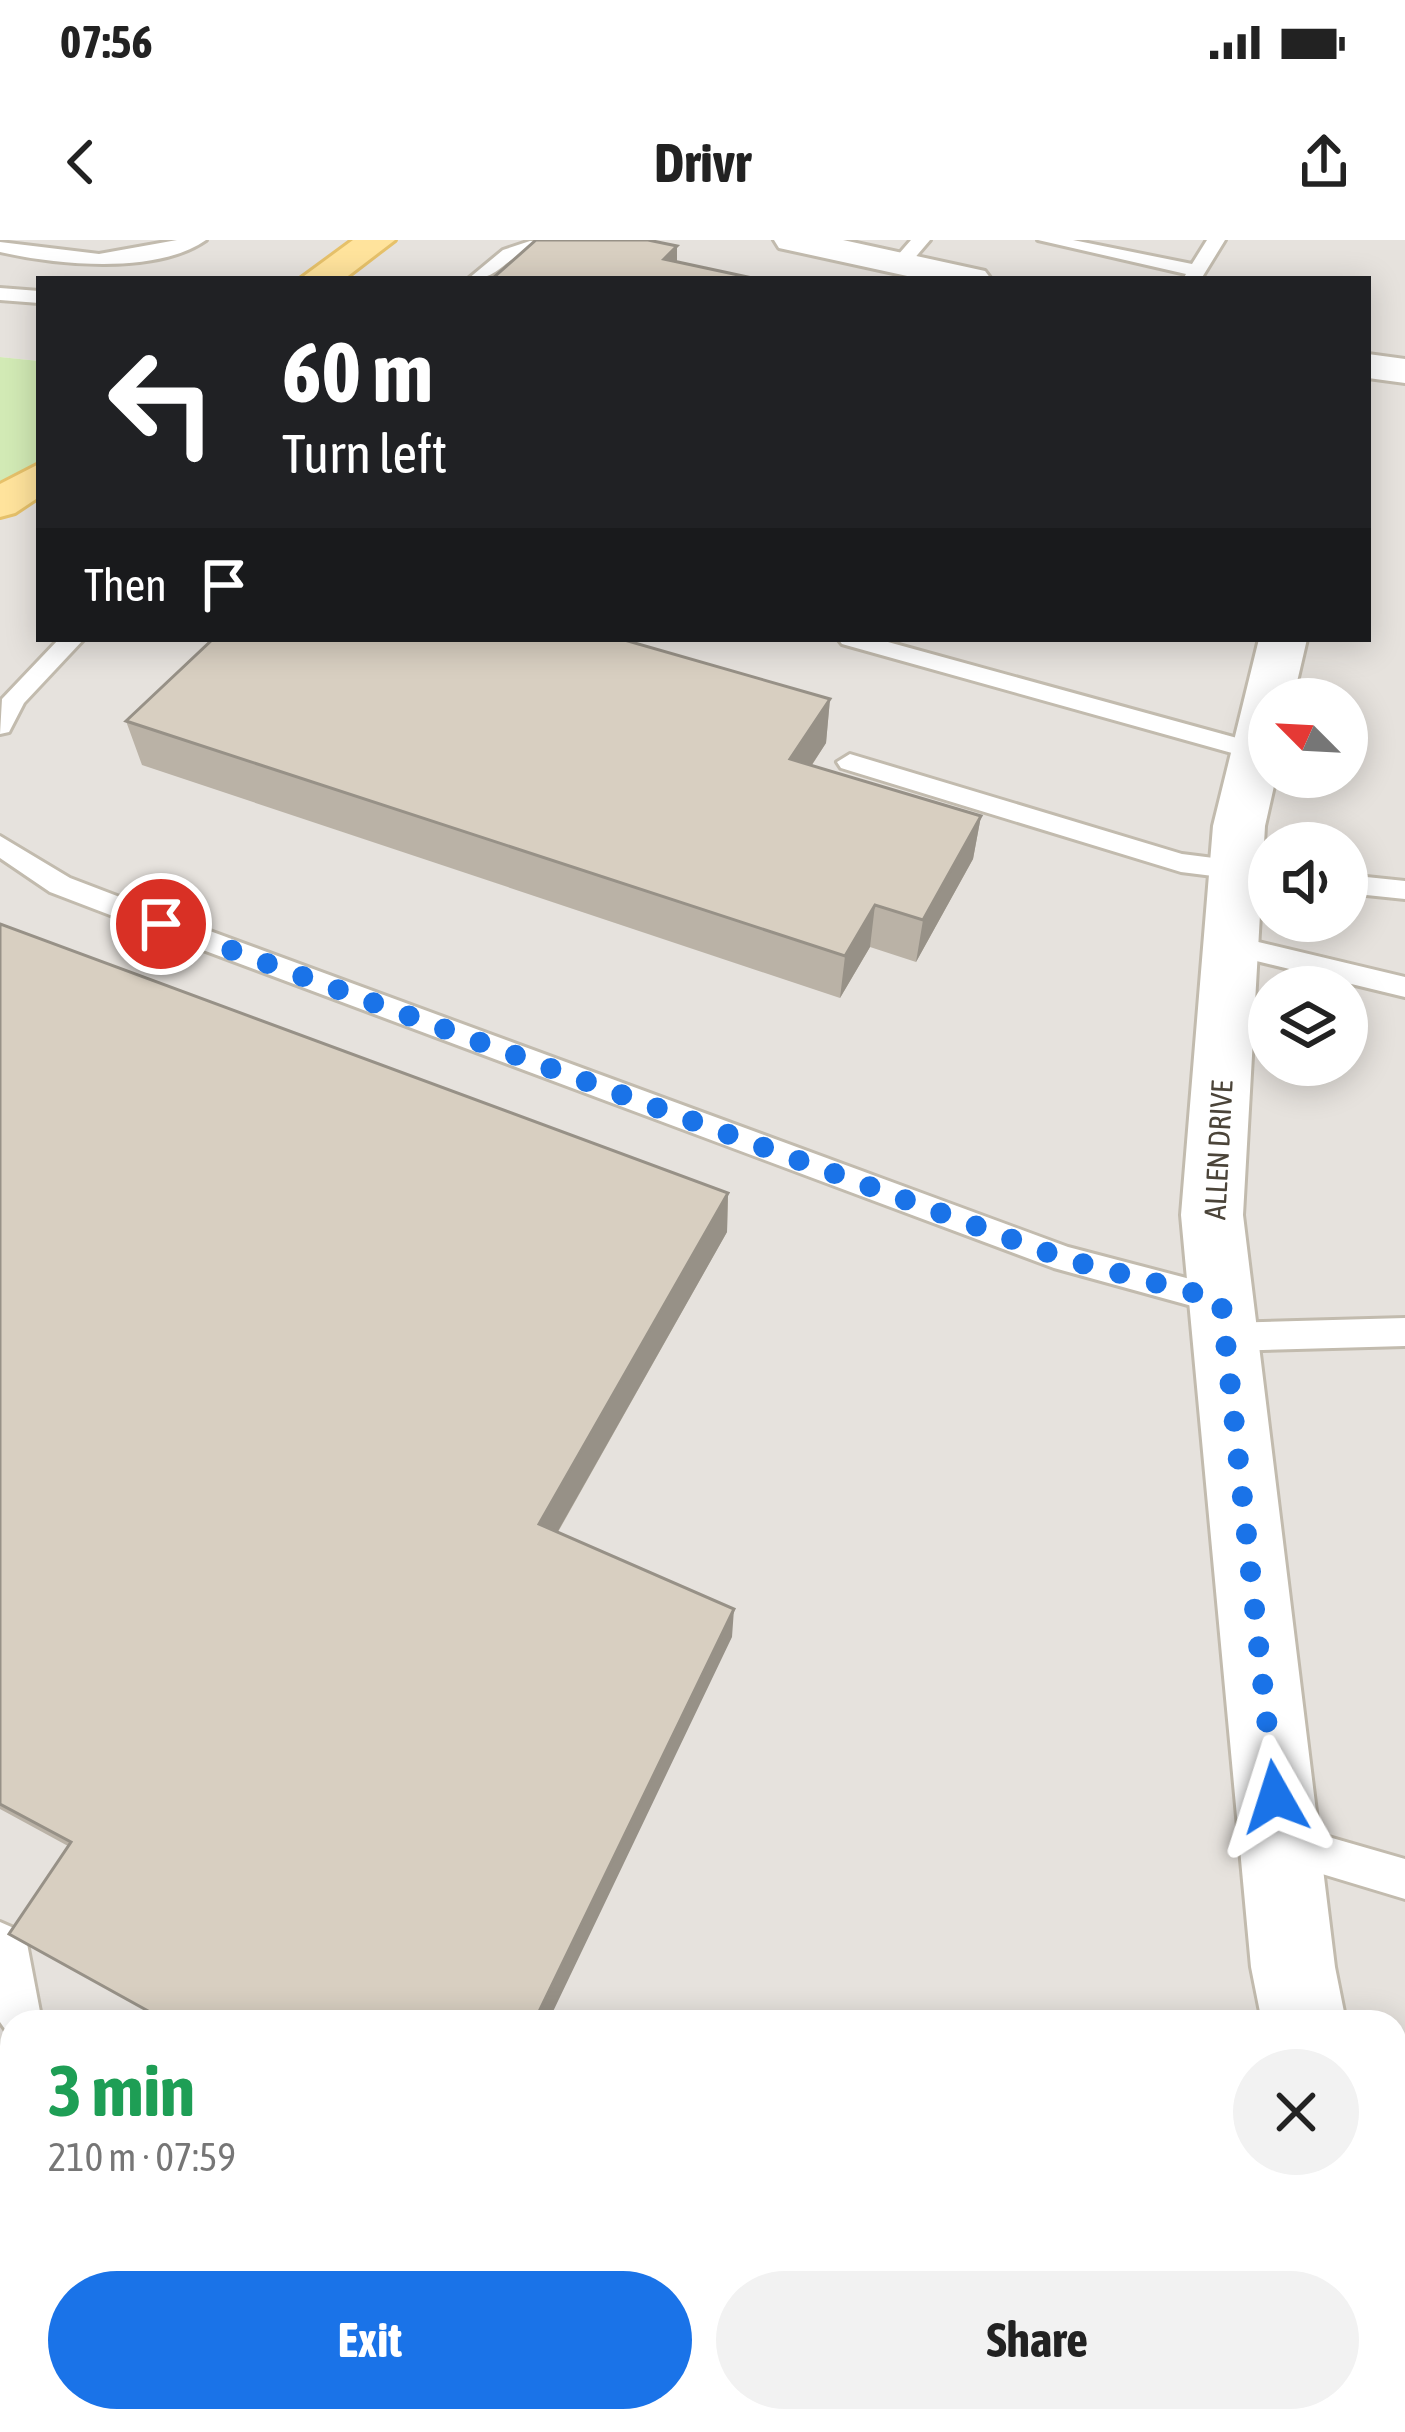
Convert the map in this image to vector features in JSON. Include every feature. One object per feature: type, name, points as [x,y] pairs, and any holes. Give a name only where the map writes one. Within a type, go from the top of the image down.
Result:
[{"type":"main road","points":[[323,276],[377,240]]},
{"type":"main road","points":[[0,504],[36,479]]},
{"type":"street","points":[[792,240],[910,252],[955,276]]},
{"type":"street","points":[[1371,366],[1405,370]]},
{"type":"street","name":"ALLEN DRIVE","points":[[1274,678],[1282,642]]},
{"type":"street","name":"ALLEN DRIVE","points":[[1248,787],[1239,826],[1248,854]]},
{"type":"street","name":"ALLEN DRIVE","points":[[1248,893],[1233,946],[1212,1215],[1302,2010]]},
{"type":"lane","points":[[45,276],[56,260],[84,240]]},
{"type":"lane","points":[[0,247],[56,260],[129,260],[196,240]]},
{"type":"lane","points":[[1047,240],[1194,275],[1216,240]]},
{"type":"lane","points":[[480,276],[511,248],[548,242],[594,253]]},
{"type":"lane","points":[[0,294],[36,288]]},
{"type":"lane","points":[[0,726],[14,699],[69,642]]},
{"type":"lane","points":[[861,642],[1248,750]]},
{"type":"lane","points":[[850,762],[1180,863],[1248,871]]},
{"type":"lane","points":[[0,845],[60,885],[1223,1319],[1405,1332]]},
{"type":"lane","points":[[1368,886],[1404,890],[1405,880]]},
{"type":"lane","points":[[1233,946],[1405,987]]},
{"type":"lane","points":[[1280,1843],[1405,1879]]},
{"type":"lane","points":[[0,1943],[10,1948],[19,2010]]},
{"type":"shaded area","points":[[0,240],[1405,240],[1405,2010],[0,2010],[0,504],[36,479],[36,642],[1371,642],[1371,276],[36,276],[36,361],[0,357]]},
{"type":"green space","points":[[0,357],[36,361],[36,479],[0,504]]},
{"type":"building","points":[[536,240],[648,240],[677,246],[664,259],[743,276],[495,276]]},
{"type":"building","points":[[210,642],[631,642],[830,699],[790,759],[981,816],[923,920],[875,905],[845,956],[126,721]]},
{"type":"building","points":[[0,924],[728,1193],[539,1524],[734,1609],[540,2010],[146,2010],[9,1934],[71,1842],[0,1804]]},
{"type":"route","points":[[161,924],[1065,1259],[1221,1300],[1275,1797]]}]
